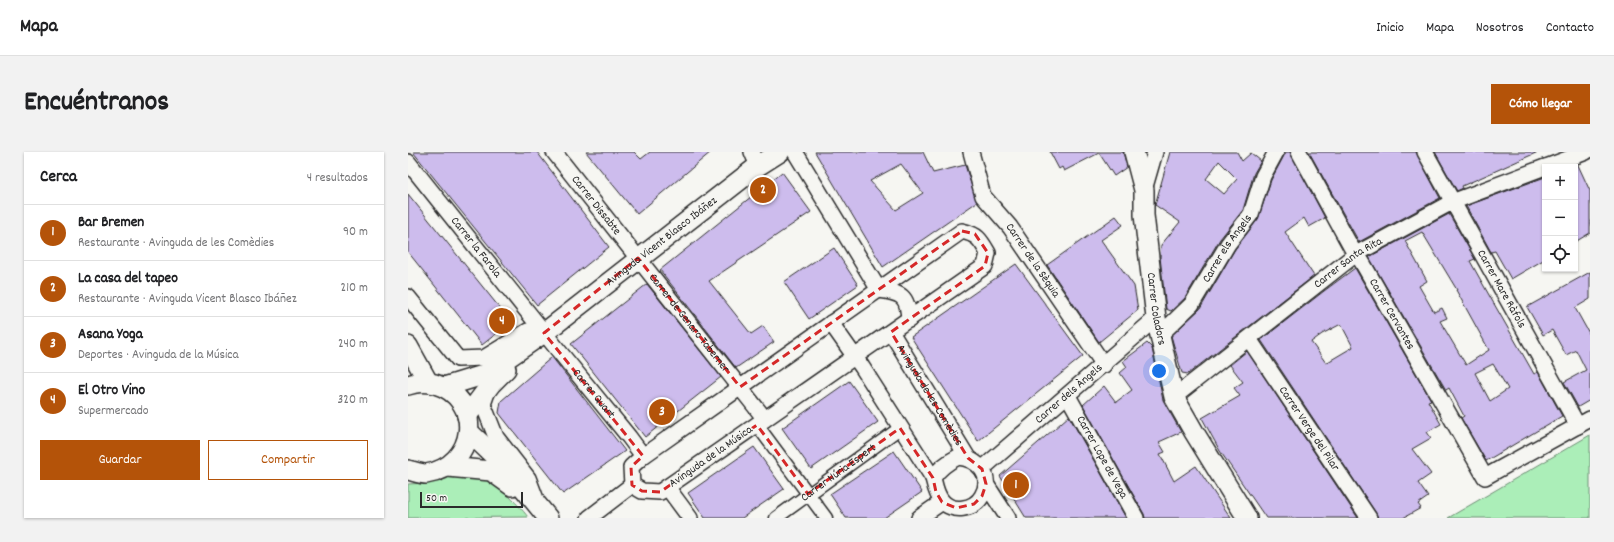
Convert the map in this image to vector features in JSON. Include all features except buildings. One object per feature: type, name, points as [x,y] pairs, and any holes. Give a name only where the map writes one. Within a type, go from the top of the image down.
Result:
[{"type":"street","name":"Carrer Dissabte","points":[[554,152],[638,258]]},
{"type":"street","name":"Avinguda Vicent Blasco Ibáñez","points":[[408,386],[411,384],[436,385],[484,375],[544,333],[638,258],[755,159],[780,152]]},
{"type":"street","points":[[796,152],[879,290],[897,293],[903,298],[908,308],[909,320]]},
{"type":"street","name":"Carrer de la Sèquia","points":[[971,152],[983,196],[1010,227],[1104,365]]},
{"type":"street","name":"Carrer Coladors","points":[[1134,152],[1144,190],[1144,215],[1159,326],[1174,397],[1247,518]]},
{"type":"street","points":[[1144,190],[1155,152]]},
{"type":"street","name":"Carrer els Àngels","points":[[1159,326],[1192,304],[1228,244],[1251,214],[1263,176],[1276,152]]},
{"type":"street","name":"Carrer Cervantes","points":[[1299,152],[1485,478],[1584,423]]},
{"type":"street","name":"Carrer Mare Ràfols","points":[[1425,152],[1452,202],[1457,207],[1584,423]]},
{"type":"street","name":"Carrer Santa Rita","points":[[1553,164],[1586,152]]},
{"type":"street","name":"Carrer la Farola","points":[[408,162],[544,333]]},
{"type":"street","name":"Carrer Santa Rita","points":[[1174,397],[1356,254],[1452,202],[1542,168]]},
{"type":"street","name":"Avinguda de la Música","points":[[962,232],[975,234],[988,253],[985,266],[909,320],[660,492],[642,490],[632,485],[631,467],[643,456],[962,232]]},
{"type":"street","name":"Carrer de Genaro Taberner","points":[[638,258],[740,387]]},
{"type":"street","points":[[408,297],[458,359],[484,358],[528,331],[544,333]]},
{"type":"street","points":[[831,323],[855,357],[933,478],[936,492],[942,502],[959,513],[974,504],[982,496],[986,484],[985,475],[982,470],[977,463],[968,458],[958,457],[948,462],[937,471],[933,478]]},
{"type":"street","name":"Carrer dels Àngels","points":[[982,470],[1104,365],[1159,326]]},
{"type":"street","name":"Avinguda de les Comèdies","points":[[891,332],[968,458]]},
{"type":"street","name":"Avinguda Vicent Blasco Ibáñez","points":[[448,467],[463,451],[468,424],[491,384],[544,333]]},
{"type":"street","name":"Carrer Quart","points":[[544,333],[643,456]]},
{"type":"street","name":"Carrer Verge del Pilar","points":[[1249,339],[1369,518]]},
{"type":"street","points":[[408,346],[436,385],[457,397],[468,424],[543,512]]},
{"type":"street","points":[[491,384],[483,404],[496,437],[528,478],[543,512]]},
{"type":"street","name":"Avinguda de la Música","points":[[740,387],[761,422]]},
{"type":"street","name":"Carrer Lope de Vega","points":[[1068,396],[1136,518]]},
{"type":"street","points":[[761,422],[808,494],[826,518]]},
{"type":"street","name":"Carrer Núria Espert","points":[[776,518],[900,428]]},
{"type":"street","points":[[408,470],[425,474],[448,467],[491,471],[543,512]]},
{"type":"street","points":[[986,484],[1008,518]]},
{"type":"street","points":[[589,518],[632,485]]},
{"type":"street","points":[[667,487],[690,518]]},
{"type":"street","points":[[918,518],[942,502]]},
{"type":"highlighted area","points":[[962,231],[975,234],[988,253],[985,266],[891,332],[968,458],[982,469],[986,484],[982,496],[974,504],[956,508],[942,502],[936,492],[933,478],[900,428],[808,494],[757,425],[660,492],[642,491],[632,485],[631,467],[643,456],[544,333],[638,258],[740,387]]},
{"type":"green space","points":[[1590,435],[1590,518],[1448,518]]},
{"type":"green space","points":[[459,474],[479,476],[492,482],[512,499],[528,517],[408,518],[408,484],[428,483]]},
{"type":"place","name":"La casa del tapeo","points":[[763,190]]},
{"type":"place","name":"El Otro Vino","points":[[502,321]]},
{"type":"place","name":"Asana Yoga","points":[[662,412]]},
{"type":"place","name":"Bar Bremen","points":[[1016,485]]}]
